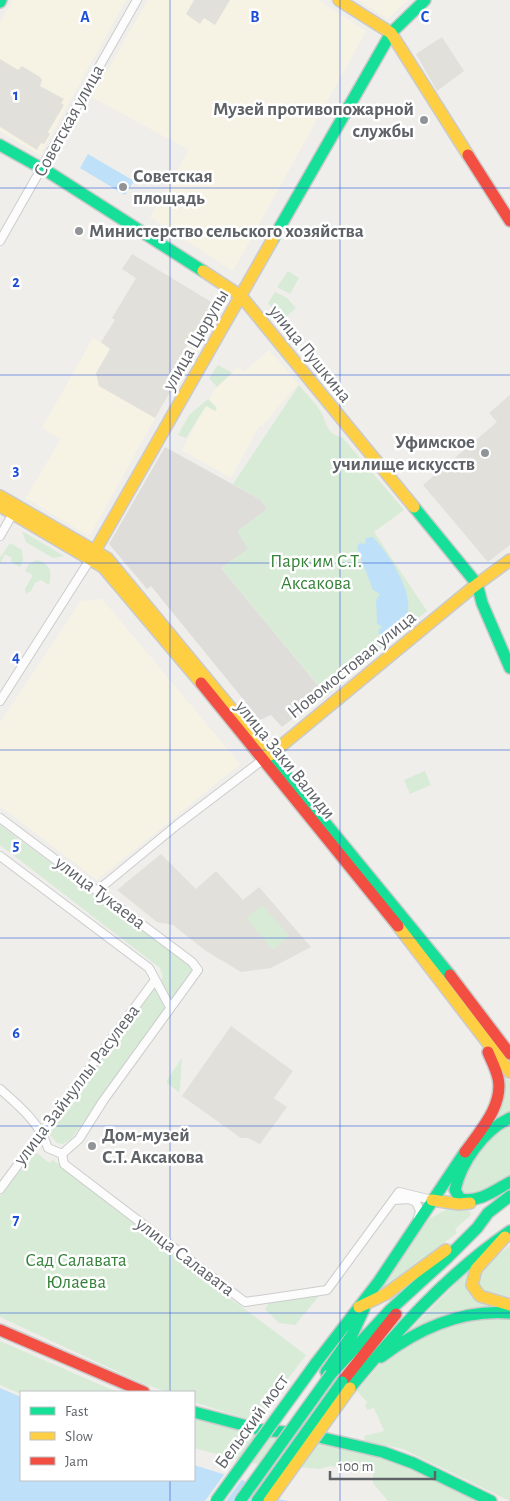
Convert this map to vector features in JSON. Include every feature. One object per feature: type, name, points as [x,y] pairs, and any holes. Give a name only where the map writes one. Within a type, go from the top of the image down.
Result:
[{"type":"main road","points":[[339,0],[392,32],[510,213]]},
{"type":"main road","name":"улица Цюрупы","points":[[93,554],[392,32],[425,0]]},
{"type":"main road","points":[[392,32],[510,221]]},
{"type":"main road","name":"улица Пушкина","points":[[0,145],[42,169],[241,296],[477,584],[482,603],[510,668]]},
{"type":"main road","name":"улица Заки Валиди","points":[[0,496],[15,510],[93,554],[465,994],[510,1054]]},
{"type":"main road","name":"улица Заки Валиди","points":[[0,506],[15,510]]},
{"type":"main road","name":"Новомостовая улица","points":[[266,758],[477,584],[510,560]]},
{"type":"main road","name":"улица Заки Валиди","points":[[266,758],[433,970],[470,1022],[510,1072]]},
{"type":"main road","points":[[329,1372],[352,1334],[362,1306],[432,1200],[488,1121],[498,1099],[499,1083],[496,1068],[470,1022]]},
{"type":"main road","points":[[474,1201],[463,1201],[457,1196],[455,1190],[459,1175],[489,1132],[503,1120],[510,1118]]},
{"type":"main road","points":[[432,1200],[465,1204],[510,1182]]},
{"type":"main road","points":[[329,1372],[390,1310],[477,1228],[488,1213],[510,1196]]},
{"type":"main road","points":[[424,1214],[435,1207],[453,1203]]},
{"type":"main road","points":[[362,1306],[386,1294],[510,1203]]},
{"type":"main road","points":[[509,1231],[499,1247],[476,1269],[473,1282],[477,1294],[482,1298],[510,1305]]},
{"type":"main road","points":[[362,1374],[380,1350],[439,1288],[476,1254],[509,1231]]},
{"type":"main road","points":[[269,1501],[396,1314],[446,1259]]},
{"type":"main road","name":"Бельский мост","points":[[216,1501],[316,1363],[362,1306]]},
{"type":"main road","points":[[257,1501],[346,1385],[400,1343],[448,1321],[476,1312],[510,1313]]},
{"type":"main road","points":[[0,1330],[142,1391]]},
{"type":"main road","points":[[0,1337],[125,1391]]},
{"type":"main road","name":"Бельский мост","points":[[240,1501],[312,1400],[329,1372]]},
{"type":"main road","points":[[195,1412],[262,1430],[331,1438],[383,1452],[413,1463],[491,1501]]},
{"type":"street","name":"Советская улица","points":[[0,241],[137,0]]},
{"type":"street","points":[[0,536],[15,510]]},
{"type":"street","name":"улица Цюрупы","points":[[0,701],[93,554]]},
{"type":"street","name":"Новомостовая улица","points":[[98,890],[177,825],[266,758]]},
{"type":"street","name":"улица Тукаева","points":[[0,818],[192,962],[198,970]]},
{"type":"street","name":"улица Тукаева","points":[[0,856],[149,968],[170,1007]]},
{"type":"street","name":"улица Зайнуллы Расулева","points":[[62,1154],[79,1139],[170,1007],[198,970]]},
{"type":"street","name":"улица Зайнуллы Расулева","points":[[0,1189],[34,1140],[43,1134],[155,980]]},
{"type":"street","name":"улица Салавата","points":[[0,1089],[34,1120],[43,1134],[48,1148],[62,1154],[64,1164],[245,1302],[327,1290],[399,1192],[432,1200]]},
{"type":"street","points":[[394,1200],[409,1199],[419,1206],[420,1212],[409,1236]]},
{"type":"shaded area","points":[[13,0],[126,0],[40,155],[0,131],[0,22]]},
{"type":"shaded area","points":[[148,0],[318,0],[366,31],[233,271],[150,217],[189,150],[92,97]]},
{"type":"shaded area","points":[[194,0],[230,0],[215,25],[204,18],[200,24],[186,14]]},
{"type":"shaded area","points":[[358,0],[408,0],[388,19]]},
{"type":"shaded area","points":[[442,37],[464,71],[437,91],[416,54]]},
{"type":"shaded area","points":[[0,59],[18,70],[22,66],[40,77],[42,80],[40,86],[64,99],[61,103],[64,105],[48,132],[50,134],[44,144],[41,143],[37,150],[0,127]]},
{"type":"shaded area","points":[[132,254],[213,303],[179,359],[186,364],[155,418],[99,386],[96,373],[110,349],[101,342],[115,320],[112,318],[136,278],[122,269]]},
{"type":"shaded area","points":[[93,338],[110,349],[97,372],[99,386],[155,418],[90,535],[87,535],[26,498],[61,439],[42,428]]},
{"type":"shaded area","points":[[269,350],[298,384],[262,426],[259,426],[231,478],[182,450],[213,391],[238,367],[244,372]]},
{"type":"shaded area","name":"Уфимское училище искусств","points":[[510,395],[510,545],[488,562],[423,485],[497,422],[489,413]]},
{"type":"shaded area","points":[[165,447],[261,500],[267,509],[248,549],[221,568],[325,694],[282,727],[271,715],[260,720],[151,586],[147,589],[109,544]]},
{"type":"shaded area","points":[[102,599],[240,764],[97,880],[0,806],[0,723],[81,601]]},
{"type":"shaded area","points":[[161,854],[196,889],[216,871],[243,900],[259,887],[311,947],[271,968],[241,972],[206,951],[173,925],[157,922],[117,890]]},
{"type":"shaded area","points":[[231,1026],[293,1071],[274,1098],[287,1107],[260,1144],[248,1138],[241,1138],[182,1096]]},
{"type":"green space","points":[[288,271],[299,278],[290,294],[277,287]]},
{"type":"green space","points":[[275,292],[287,298],[296,308],[282,320],[268,303]]},
{"type":"green space","points":[[218,365],[232,373],[217,387],[209,378]]},
{"type":"green space","name":"Парк им С.Т. Аксакова","points":[[299,385],[320,410],[331,432],[342,437],[404,510],[374,532],[427,611],[368,659],[327,696],[221,568],[248,549],[237,531],[267,509],[261,500],[233,484]]},
{"type":"green space","points":[[208,399],[217,408],[215,411],[206,406],[186,438],[178,435],[189,415]]},
{"type":"green space","points":[[22,531],[64,556],[53,558],[26,542]]},
{"type":"green space","points":[[10,543],[22,550],[23,560],[20,567],[11,562],[12,558],[5,554],[0,564],[0,558]]},
{"type":"green space","points":[[37,560],[48,566],[49,585],[41,580],[35,583],[31,591],[26,594],[25,589],[33,575],[25,571],[29,564]]},
{"type":"green space","points":[[425,771],[431,785],[410,794],[404,780]]},
{"type":"green space","points":[[0,825],[196,970],[71,1139],[63,1144],[57,1143],[50,1135],[54,1122],[163,977],[160,968],[0,845]]},
{"type":"green space","points":[[262,905],[289,936],[273,950],[246,918]]},
{"type":"green space","points":[[182,1058],[179,1092],[167,1083],[167,1080]]},
{"type":"green space","points":[[504,1075],[510,1081],[510,1114],[492,1122]]},
{"type":"green space","points":[[510,1122],[510,1176],[473,1197],[461,1194],[460,1184],[463,1177],[492,1135]]},
{"type":"green space","name":"Сад Салавата Юлаева","points":[[33,1150],[49,1163],[53,1160],[199,1275],[306,1355],[256,1422],[195,1402],[195,1391],[164,1391],[142,1383],[0,1317],[0,1196]]},
{"type":"green space","points":[[447,1209],[470,1211],[471,1215],[455,1229],[457,1233],[383,1289],[384,1284],[429,1219]]},
{"type":"green space","points":[[510,1245],[510,1301],[492,1297],[477,1286],[479,1270]]},
{"type":"green space","points":[[472,1267],[469,1274],[491,1305],[408,1332]]},
{"type":"green space","points":[[320,1295],[295,1325],[279,1323],[265,1309],[268,1304],[273,1302]]},
{"type":"green space","points":[[510,1317],[510,1501],[403,1449],[365,1441],[364,1436],[384,1431],[374,1408],[367,1410],[365,1405],[367,1402],[357,1391],[387,1356],[401,1346],[463,1319]]},
{"type":"green space","points":[[0,1341],[115,1391],[20,1391],[20,1394],[0,1385]]},
{"type":"green space","points":[[195,1416],[354,1448],[403,1464],[476,1501],[388,1501],[373,1483],[373,1473],[330,1466],[319,1469],[251,1463],[195,1448]]},
{"type":"water","points":[[88,154],[134,181],[125,195],[80,168]]},
{"type":"water","points":[[373,537],[394,565],[405,589],[408,601],[408,612],[404,621],[381,635],[378,633],[380,628],[383,627],[377,624],[376,600],[380,594],[373,590],[357,548],[359,543],[365,544],[366,538]]},
{"type":"water","points":[[0,1388],[20,1397],[20,1481],[195,1481],[195,1465],[245,1481],[277,1499],[289,1501],[0,1501]]},
{"type":"pier","points":[[226,1472],[243,1478],[226,1501],[205,1501]]},
{"type":"traffic: fast","points":[[273,239],[391,33],[425,0]]},
{"type":"traffic: fast","points":[[0,145],[50,173],[203,271]]},
{"type":"traffic: fast","points":[[414,507],[477,584],[482,603],[510,668]]},
{"type":"traffic: fast","points":[[268,753],[450,975]]},
{"type":"traffic: fast","points":[[510,1118],[491,1130],[475,1148],[462,1169],[455,1190],[460,1199],[474,1199],[480,1198],[510,1182]]},
{"type":"traffic: fast","points":[[316,1363],[379,1281],[465,1152]]},
{"type":"traffic: fast","points":[[331,1374],[390,1310],[446,1259],[477,1228],[488,1213],[510,1196]]},
{"type":"traffic: fast","points":[[350,1388],[386,1345],[444,1284],[510,1231]]},
{"type":"traffic: fast","points":[[326,1372],[352,1335],[364,1309]]},
{"type":"traffic: fast","points":[[381,1357],[410,1338],[442,1323],[475,1314],[510,1313]]},
{"type":"traffic: fast","points":[[216,1501],[316,1363]]},
{"type":"traffic: fast","points":[[240,1501],[331,1374]]},
{"type":"traffic: fast","points":[[257,1501],[342,1382]]},
{"type":"traffic: fast","points":[[195,1412],[262,1430],[306,1434],[383,1452],[413,1463],[491,1501]]},
{"type":"traffic: slow","points":[[339,0],[391,33],[468,155]]},
{"type":"traffic: slow","points":[[92,556],[273,239]]},
{"type":"traffic: slow","points":[[203,271],[241,296],[414,507]]},
{"type":"traffic: slow","points":[[0,496],[107,558],[268,753]]},
{"type":"traffic: slow","points":[[0,506],[103,567],[201,683]]},
{"type":"traffic: slow","points":[[270,755],[472,588],[510,560]]},
{"type":"traffic: slow","points":[[398,926],[510,1072]]},
{"type":"traffic: slow","points":[[432,1200],[459,1204],[470,1203]]},
{"type":"traffic: slow","points":[[505,1237],[476,1269],[472,1285],[480,1296],[510,1305]]},
{"type":"traffic: slow","points":[[359,1307],[386,1294],[446,1250]]},
{"type":"traffic: slow","points":[[269,1501],[350,1388]]},
{"type":"traffic: jam","points":[[468,155],[510,221]]},
{"type":"traffic: jam","points":[[201,683],[398,926]]},
{"type":"traffic: jam","points":[[450,975],[510,1054]]},
{"type":"traffic: jam","points":[[465,1152],[484,1126],[497,1098],[498,1078],[488,1052]]},
{"type":"traffic: jam","points":[[342,1382],[396,1314]]},
{"type":"traffic: jam","points":[[0,1330],[142,1391]]},
{"type":"place","name":"Музей противопожарной службы","points":[[424,120]]},
{"type":"place","name":"Советская площадь","points":[[123,187]]},
{"type":"place","name":"Министерство сельского хозяйства","points":[[79,231]]},
{"type":"place","name":"Уфимское училище искусств","points":[[485,453]]},
{"type":"place","name":"Дом-музей С.Т. Аксакова","points":[[92,1146]]}]
